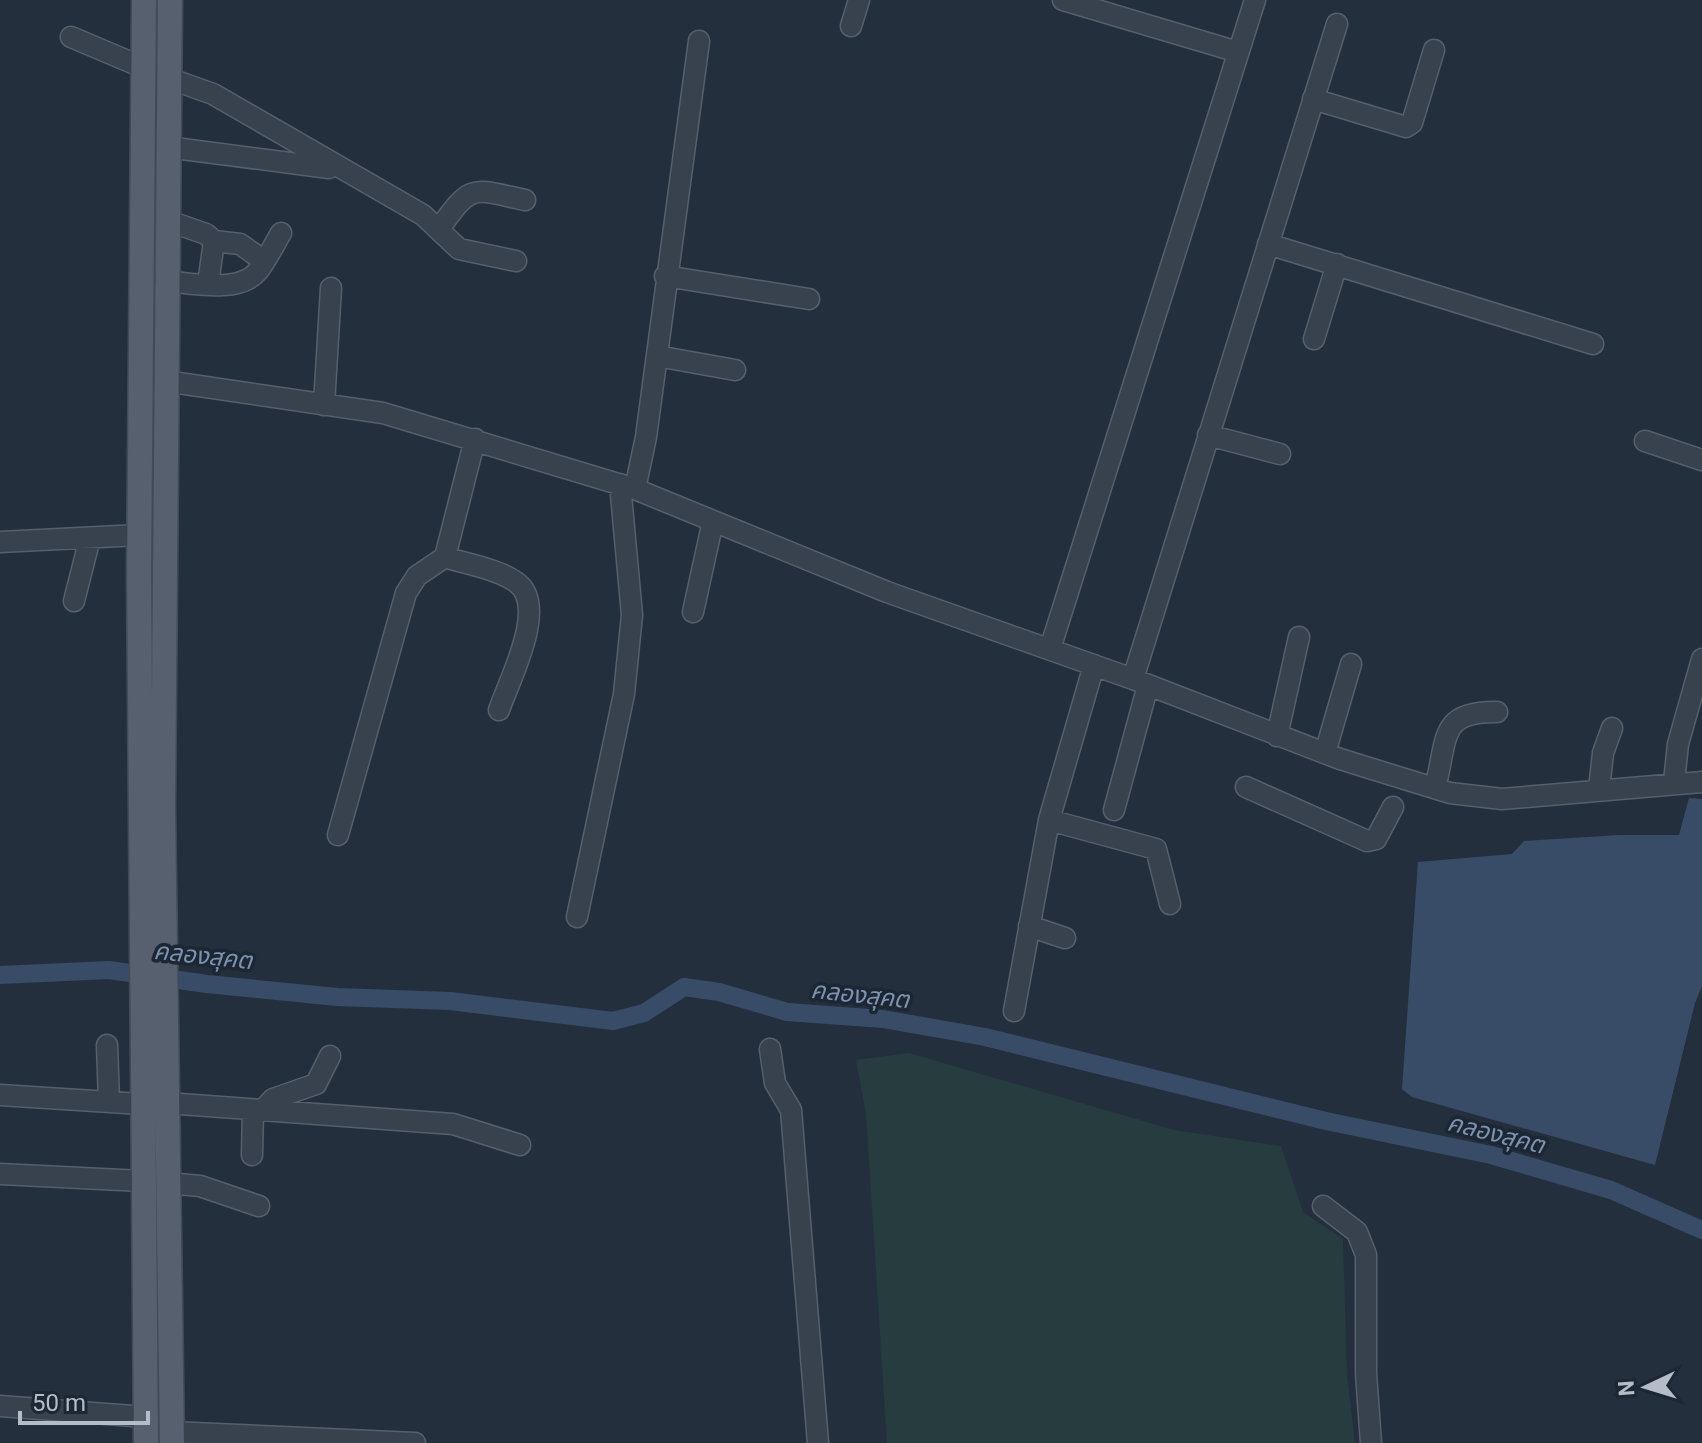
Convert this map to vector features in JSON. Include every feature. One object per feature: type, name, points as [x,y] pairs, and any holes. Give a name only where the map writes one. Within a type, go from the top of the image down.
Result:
[{"type":"main road","points":[[144,0],[139,535],[140,999],[146,1443]]},
{"type":"main road","points":[[146,1417],[172,1431],[165,1000],[165,281],[170,0]]},
{"type":"main road","points":[[139,378],[165,381]]},
{"type":"street","points":[[851,26],[859,0]]},
{"type":"street","points":[[1063,0],[1104,6],[1238,52]]},
{"type":"street","points":[[1050,649],[1255,0]]},
{"type":"street","points":[[1114,810],[1140,682],[1208,435],[1337,24]]},
{"type":"street","points":[[71,37],[142,67]]},
{"type":"street","points":[[577,917],[626,679],[632,615],[628,486],[657,356],[665,276],[699,41]]},
{"type":"street","points":[[1313,99],[1406,127],[1412,123],[1434,50]]},
{"type":"street","points":[[168,78],[213,94],[337,169],[423,215],[467,253],[516,261]]},
{"type":"street","points":[[167,147],[337,169]]},
{"type":"street","points":[[440,228],[461,197],[473,191],[525,200]]},
{"type":"street","points":[[166,220],[206,234],[214,241],[240,244],[264,261]]},
{"type":"street","points":[[165,281],[208,284],[241,281],[256,274],[281,233]]},
{"type":"street","points":[[208,284],[214,241]]},
{"type":"street","points":[[1268,244],[1593,344]]},
{"type":"street","points":[[1314,339],[1337,264]]},
{"type":"street","points":[[665,276],[809,299]]},
{"type":"street","points":[[324,405],[331,288]]},
{"type":"street","points":[[657,356],[735,370]]},
{"type":"street","points":[[165,381],[383,413],[628,486],[887,592],[1094,665],[1325,753],[1400,793],[1435,788],[1477,798],[1502,799],[1702,782]]},
{"type":"street","points":[[1208,435],[1280,454]]},
{"type":"street","points":[[338,835],[406,593],[417,576],[445,557],[475,439]]},
{"type":"street","points":[[1645,441],[1702,460]]},
{"type":"street","points":[[693,612],[713,521]]},
{"type":"street","points":[[0,542],[139,535]]},
{"type":"street","points":[[74,601],[90,538]]},
{"type":"street","points":[[445,557],[514,580],[525,590],[531,605],[529,623],[499,710]]},
{"type":"street","points":[[1277,736],[1299,637]]},
{"type":"street","points":[[1674,782],[1678,744],[1702,659]]},
{"type":"street","points":[[1325,753],[1351,664]]},
{"type":"street","points":[[1014,1011],[1049,820],[1094,665]]},
{"type":"street","points":[[1435,788],[1450,728],[1457,717],[1470,712],[1497,712]]},
{"type":"street","points":[[1599,789],[1603,753],[1612,728]]},
{"type":"street","points":[[1246,787],[1367,841],[1376,839],[1400,793]]},
{"type":"street","points":[[1049,820],[1156,849],[1170,904]]},
{"type":"street","points":[[1029,926],[1065,938]]},
{"type":"street","points":[[107,1045],[109,1101]]},
{"type":"street","points":[[770,1049],[775,1083],[791,1110],[818,1443]]},
{"type":"street","points":[[252,1155],[258,1110],[273,1099],[316,1084],[330,1056]]},
{"type":"street","points":[[0,1095],[141,1104]]},
{"type":"street","points":[[166,1103],[453,1124],[520,1145]]},
{"type":"street","points":[[0,1174],[142,1181]]},
{"type":"street","points":[[167,1183],[200,1186],[259,1206]]},
{"type":"street","points":[[1323,1206],[1357,1232],[1366,1255],[1366,1373],[1371,1443]]},
{"type":"street","points":[[0,1406],[146,1417]]},
{"type":"street","points":[[172,1431],[415,1443]]},
{"type":"green space","points":[[909,1053],[1174,1130],[1281,1146],[1303,1212],[1343,1239],[1347,1374],[1355,1443],[887,1443],[866,1114],[856,1060]]},
{"type":"water","points":[[1689,798],[1702,799],[1702,986],[1695,1003],[1655,1165],[1412,1097],[1402,1089],[1418,862],[1512,854],[1524,841],[1679,835]]},
{"type":"waterway","name":"คลองสุคต","points":[[0,975],[109,970],[207,984],[337,997],[450,1001],[613,1021],[644,1013],[684,987],[719,992],[787,1012],[883,1019],[985,1037],[1326,1121],[1491,1155],[1611,1190],[1702,1230]]}]
